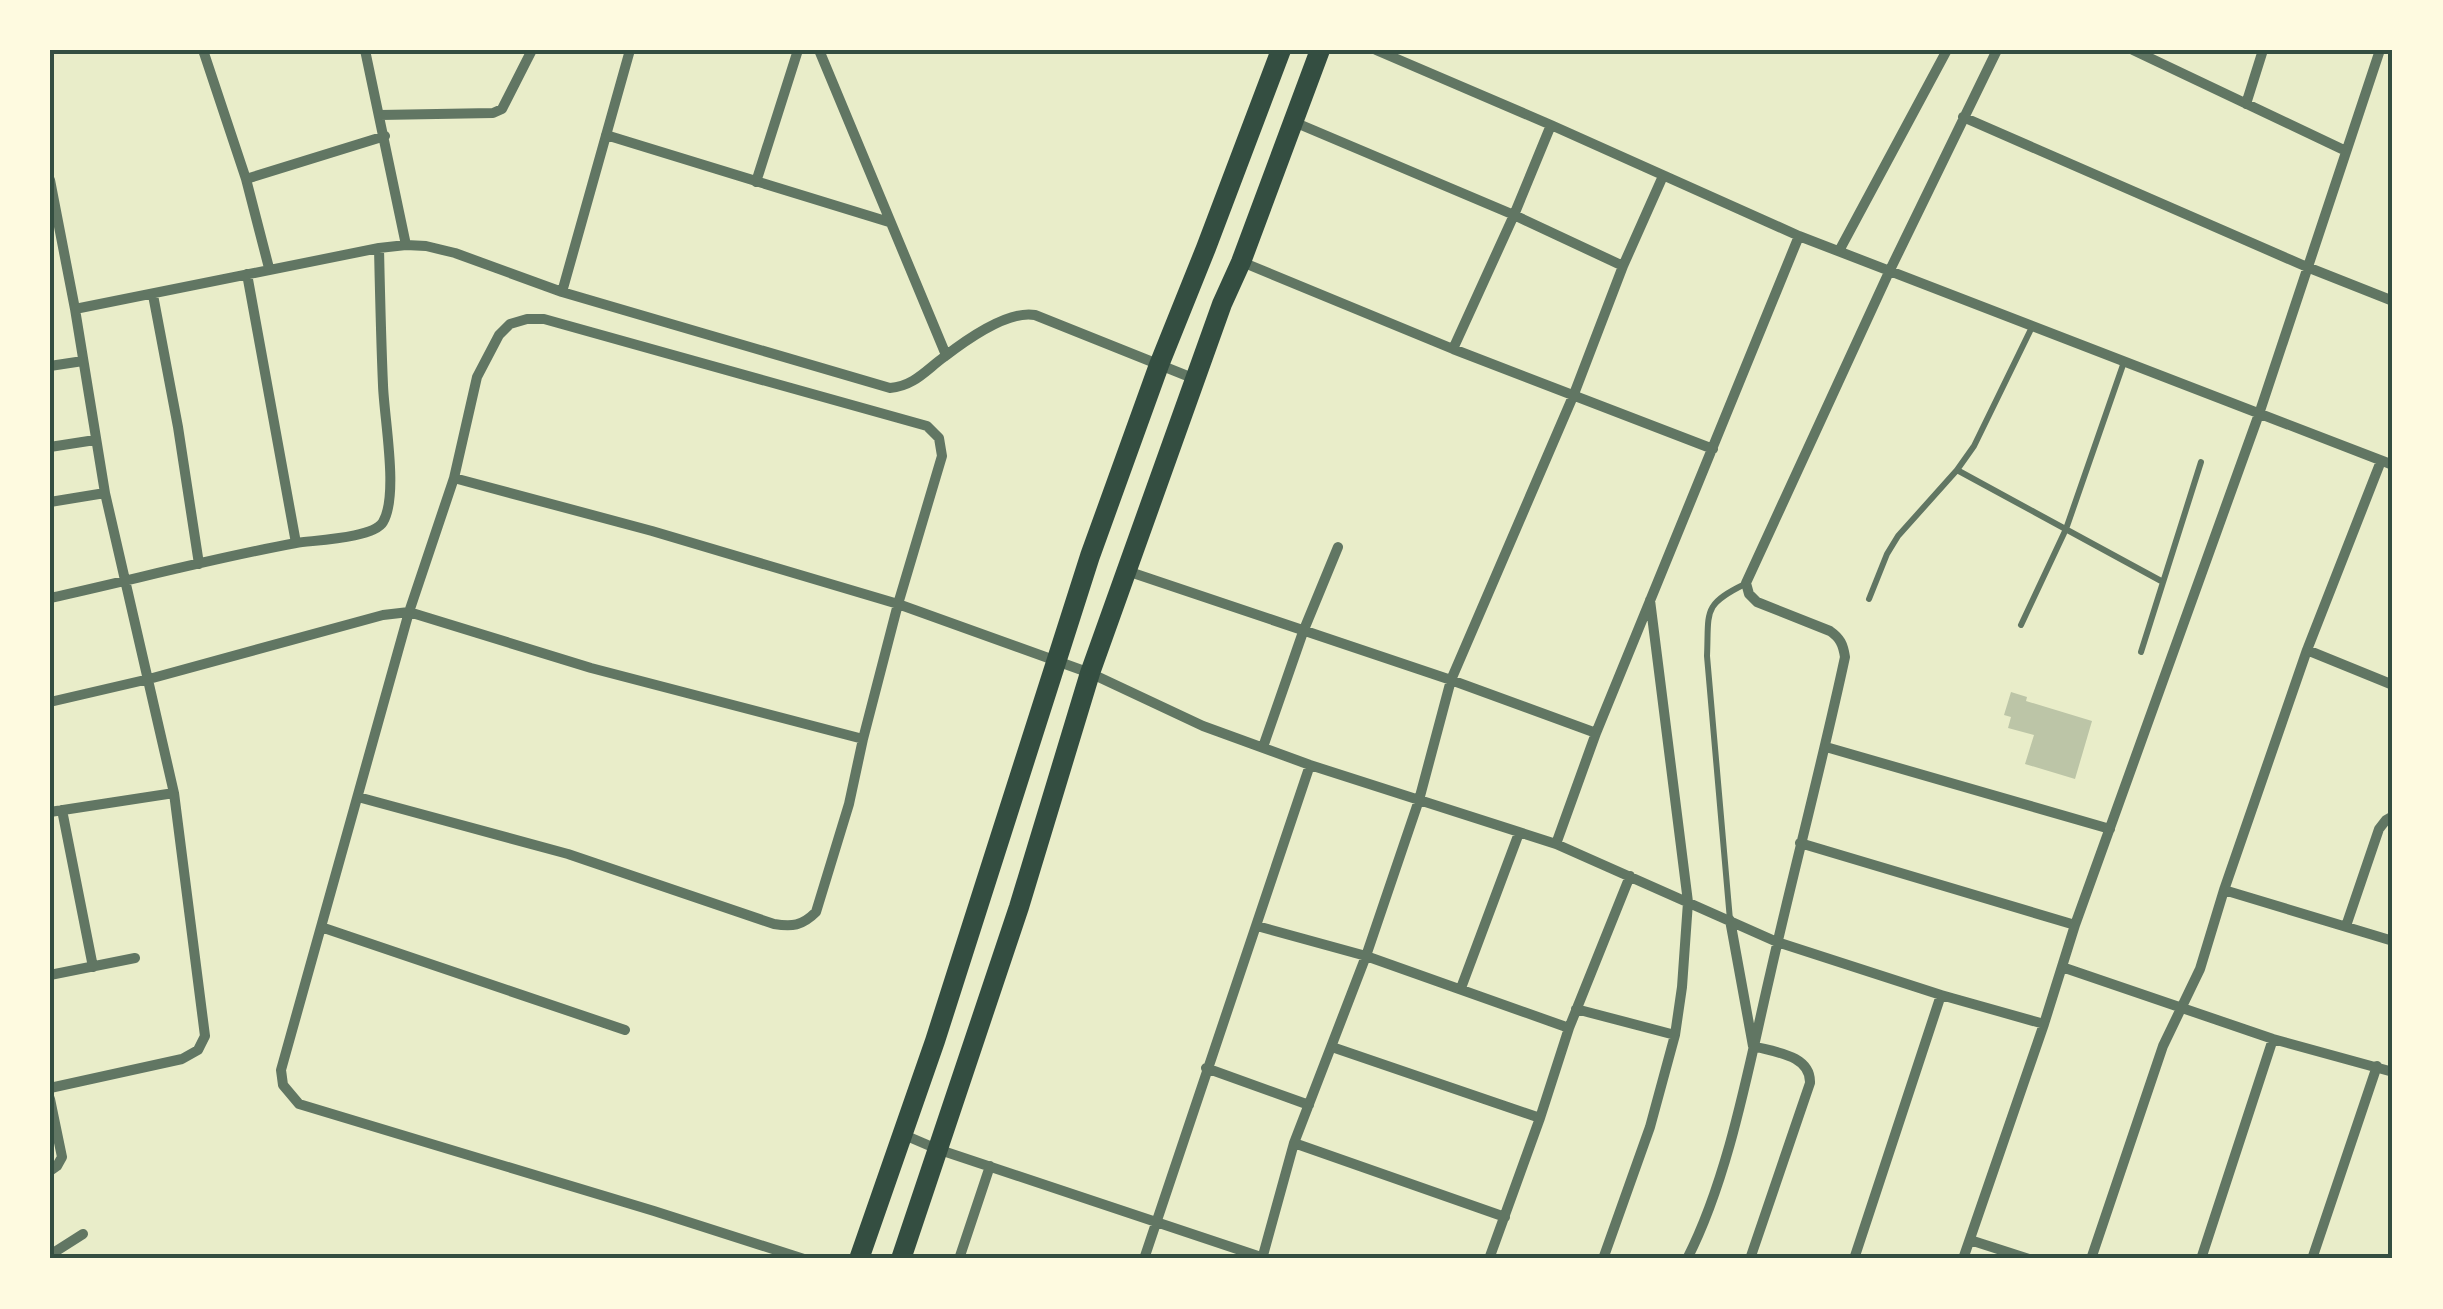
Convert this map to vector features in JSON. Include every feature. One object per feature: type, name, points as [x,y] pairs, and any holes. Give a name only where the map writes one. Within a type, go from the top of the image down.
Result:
[{"type":"main road","points":[[860,1259],[992,866],[1055,661],[1159,365],[1280,50]]},
{"type":"main road","points":[[901,1259],[1019,907],[1090,674],[1195,379],[1320,50]]},
{"type":"street","points":[[203,50],[246,179],[269,268]]},
{"type":"street","points":[[365,50],[406,245]]},
{"type":"street","points":[[380,115],[502,110],[532,50]]},
{"type":"street","points":[[562,292],[630,50]]},
{"type":"street","points":[[756,182],[798,50]]},
{"type":"street","points":[[818,50],[946,355]]},
{"type":"street","points":[[1376,50],[1798,236],[2393,466]]},
{"type":"street","points":[[1839,251],[1946,50]]},
{"type":"street","points":[[1686,1259],[1714,1191],[1734,1122],[1845,657],[1843,645],[1830,631],[1757,602],[1746,583],[1888,272],[1997,50]]},
{"type":"street","points":[[2133,50],[2155,55],[2246,104],[2346,150]]},
{"type":"street","points":[[2246,104],[2263,50]]},
{"type":"street","points":[[1964,1259],[2074,926],[2259,414],[2380,50]]},
{"type":"street","points":[[1963,117],[2393,302]]},
{"type":"street","points":[[1292,122],[1514,215],[1623,266]]},
{"type":"street","points":[[1454,350],[1551,125]]},
{"type":"street","points":[[606,135],[890,222]]},
{"type":"street","points":[[246,179],[384,136]]},
{"type":"street","points":[[902,1134],[1264,1258],[1294,1143],[1366,956],[1418,800],[1451,680],[1663,176]]},
{"type":"street","points":[[50,180],[56,231],[76,309],[95,440],[174,793],[204,1036],[198,1050],[182,1059],[50,1088]]},
{"type":"street","points":[[1556,844],[1596,733],[1798,236]]},
{"type":"street","points":[[76,309],[269,268],[406,245],[455,252],[562,292],[890,388],[916,380],[946,355],[1006,317],[1023,312],[1195,379]]},
{"type":"street","points":[[50,598],[296,543],[377,530],[386,515],[390,471],[379,248]]},
{"type":"street","points":[[1241,262],[1454,350],[1712,449]]},
{"type":"street","points":[[247,274],[296,543]]},
{"type":"street","points":[[153,295],[199,564]]},
{"type":"street","points":[[358,797],[568,854],[774,924],[790,927],[805,923],[816,912],[848,804],[898,604],[942,456],[939,438],[928,426],[544,319],[510,324],[499,335],[478,377],[454,478],[409,612],[281,1070],[283,1085],[300,1104],[804,1259]]},
{"type":"street","points":[[50,366],[83,360]]},
{"type":"street","points":[[50,447],[95,440]]},
{"type":"street","points":[[2090,1259],[2164,1046],[2200,969],[2307,650],[2381,461]]},
{"type":"street","points":[[454,478],[652,531],[898,604],[1090,674],[1203,726],[1310,765],[1556,844],[1777,942],[2044,1024]]},
{"type":"street","points":[[50,502],[106,493]]},
{"type":"street","points":[[1264,747],[1303,632],[1338,547]]},
{"type":"street","points":[[1126,571],[1596,733]]},
{"type":"street","points":[[1603,1259],[1650,1128],[1675,1035],[1693,904],[1650,600]]},
{"type":"street","points":[[50,702],[383,615],[409,612],[591,668],[862,739]]},
{"type":"street","points":[[2307,650],[2393,685]]},
{"type":"street","points":[[1826,747],[2110,829]]},
{"type":"street","points":[[1144,1259],[1310,765]]},
{"type":"street","points":[[93,967],[56,811],[174,793]]},
{"type":"street","points":[[2346,926],[2379,829],[2393,816]]},
{"type":"street","points":[[1461,988],[1519,832]]},
{"type":"street","points":[[1800,843],[2074,926]]},
{"type":"street","points":[[1489,1259],[1568,1028],[1630,876]]},
{"type":"street","points":[[2224,890],[2393,941]]},
{"type":"street","points":[[1730,920],[1753,1046]]},
{"type":"street","points":[[1256,926],[1366,956],[1568,1028]]},
{"type":"street","points":[[321,928],[625,1030]]},
{"type":"street","points":[[50,975],[134,958]]},
{"type":"street","points":[[2062,967],[2273,1039],[2393,1072]]},
{"type":"street","points":[[1854,1259],[1941,995]]},
{"type":"street","points":[[1576,1009],[1675,1035]]},
{"type":"street","points":[[2201,1259],[2273,1039]]},
{"type":"street","points":[[1750,1259],[1810,1082],[1805,1064],[1753,1046]]},
{"type":"street","points":[[1332,1047],[1540,1118]]},
{"type":"street","points":[[2312,1259],[2377,1066]]},
{"type":"street","points":[[1206,1068],[1309,1105]]},
{"type":"street","points":[[50,1098],[62,1157],[58,1166],[50,1170]]},
{"type":"street","points":[[1294,1143],[1504,1217]]},
{"type":"street","points":[[959,1259],[990,1166]]},
{"type":"street","points":[[50,1255],[83,1234]]},
{"type":"street","points":[[1970,1240],[2029,1259]]},
{"type":"lane","points":[[1869,599],[1898,536],[1974,446],[2032,327]]},
{"type":"lane","points":[[2021,625],[2066,529],[2124,362]]},
{"type":"lane","points":[[2141,652],[2201,462]]},
{"type":"lane","points":[[1957,470],[2163,582]]},
{"type":"lane","points":[[1730,920],[1707,656],[1712,605],[1746,583]]},
{"type":"building","points":[[2011,692],[2027,697],[2026,701],[2092,721],[2075,779],[2025,764],[2034,735],[2008,728],[2011,717],[2004,715]]}]
